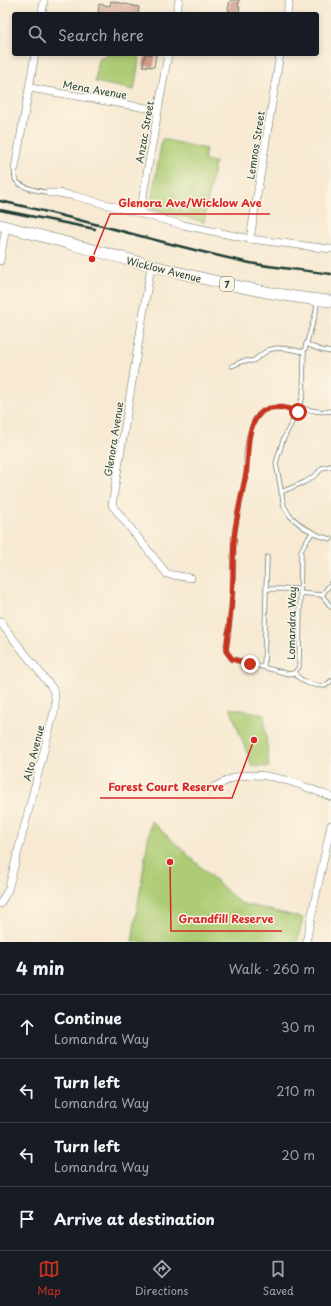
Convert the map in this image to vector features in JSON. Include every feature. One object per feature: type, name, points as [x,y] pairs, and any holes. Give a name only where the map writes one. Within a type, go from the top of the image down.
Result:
[{"type":"main road","name":"Wicklow Avenue","points":[[3,226],[232,286],[331,301]]},
{"type":"street","points":[[42,12],[44,0]]},
{"type":"street","points":[[176,12],[179,0]]},
{"type":"street","points":[[287,12],[289,0]]},
{"type":"street","points":[[15,168],[35,56]]},
{"type":"street","name":"Anzac Street","points":[[140,213],[168,56]]},
{"type":"street","name":"Lemnos Street","points":[[250,239],[280,56]]},
{"type":"street","name":"Mena Avenue","points":[[30,88],[158,110]]},
{"type":"street","points":[[49,193],[75,196],[183,225],[250,239],[331,249]]},
{"type":"street","points":[[0,261],[3,226]]},
{"type":"street","name":"Glenora Avenue","points":[[151,266],[112,505],[167,574],[191,578]]},
{"type":"street","name":"Alto Avenue","points":[[0,622],[52,689],[56,698],[55,708],[8,890],[0,904]]},
{"type":"street","points":[[210,788],[236,777],[261,775],[279,778],[331,797]]},
{"type":"street","points":[[306,942],[331,825]]},
{"type":"lane","points":[[15,168],[15,178],[18,183],[23,186],[49,193]]},
{"type":"lane","points":[[317,300],[316,312],[304,352],[303,396],[298,412],[283,440],[276,463],[284,506],[290,516],[303,527],[320,536],[331,539]]},
{"type":"lane","points":[[306,344],[331,352]]},
{"type":"lane","points":[[232,366],[243,361],[252,361],[268,350],[277,348],[304,352]]},
{"type":"lane","name":"Lomandra Way","points":[[298,412],[284,407],[268,408],[260,413],[255,420],[250,433],[246,456],[246,472],[235,531],[232,596],[226,651],[232,659],[289,674],[294,673],[298,667],[301,551],[313,532]]},
{"type":"lane","points":[[299,407],[318,412],[331,411]]},
{"type":"lane","points":[[281,492],[305,482],[316,475],[322,468],[331,466]]},
{"type":"lane","points":[[264,667],[267,557]]},
{"type":"lane","points":[[322,595],[331,582]]},
{"type":"lane","points":[[266,589],[300,591],[322,595],[331,607]]},
{"type":"lane","points":[[294,673],[301,681],[313,685],[325,686],[331,680]]},
{"type":"green space","points":[[105,56],[140,56],[134,90],[95,82],[99,58]]},
{"type":"green space","points":[[162,139],[206,149],[204,160],[215,162],[204,222],[150,209]]},
{"type":"green space","points":[[230,708],[264,714],[269,767],[252,766]]},
{"type":"green space","points":[[151,821],[240,903],[303,918],[297,942],[132,942]]},
{"type":"building","points":[[230,0],[239,0],[238,7],[240,7],[239,12],[231,12],[228,10]]},
{"type":"building","points":[[111,1],[139,7],[138,12],[98,12],[99,4],[110,6]]},
{"type":"building","points":[[145,56],[156,56],[154,67],[143,66]]},
{"type":"railway","points":[[0,201],[250,263],[331,274]]},
{"type":"railway","points":[[0,210],[95,229]]},
{"type":"place","name":"Glenora Ave/Wicklow Ave","points":[[92,259]]},
{"type":"place","name":"Forest Court Reserve","points":[[254,740]]},
{"type":"place","name":"Grandfill Reserve","points":[[170,862]]},
{"type":"route","points":[[250,664],[232,659],[226,651],[232,596],[235,531],[246,472],[246,456],[250,433],[255,420],[260,413],[268,408],[284,407],[298,412]]}]
